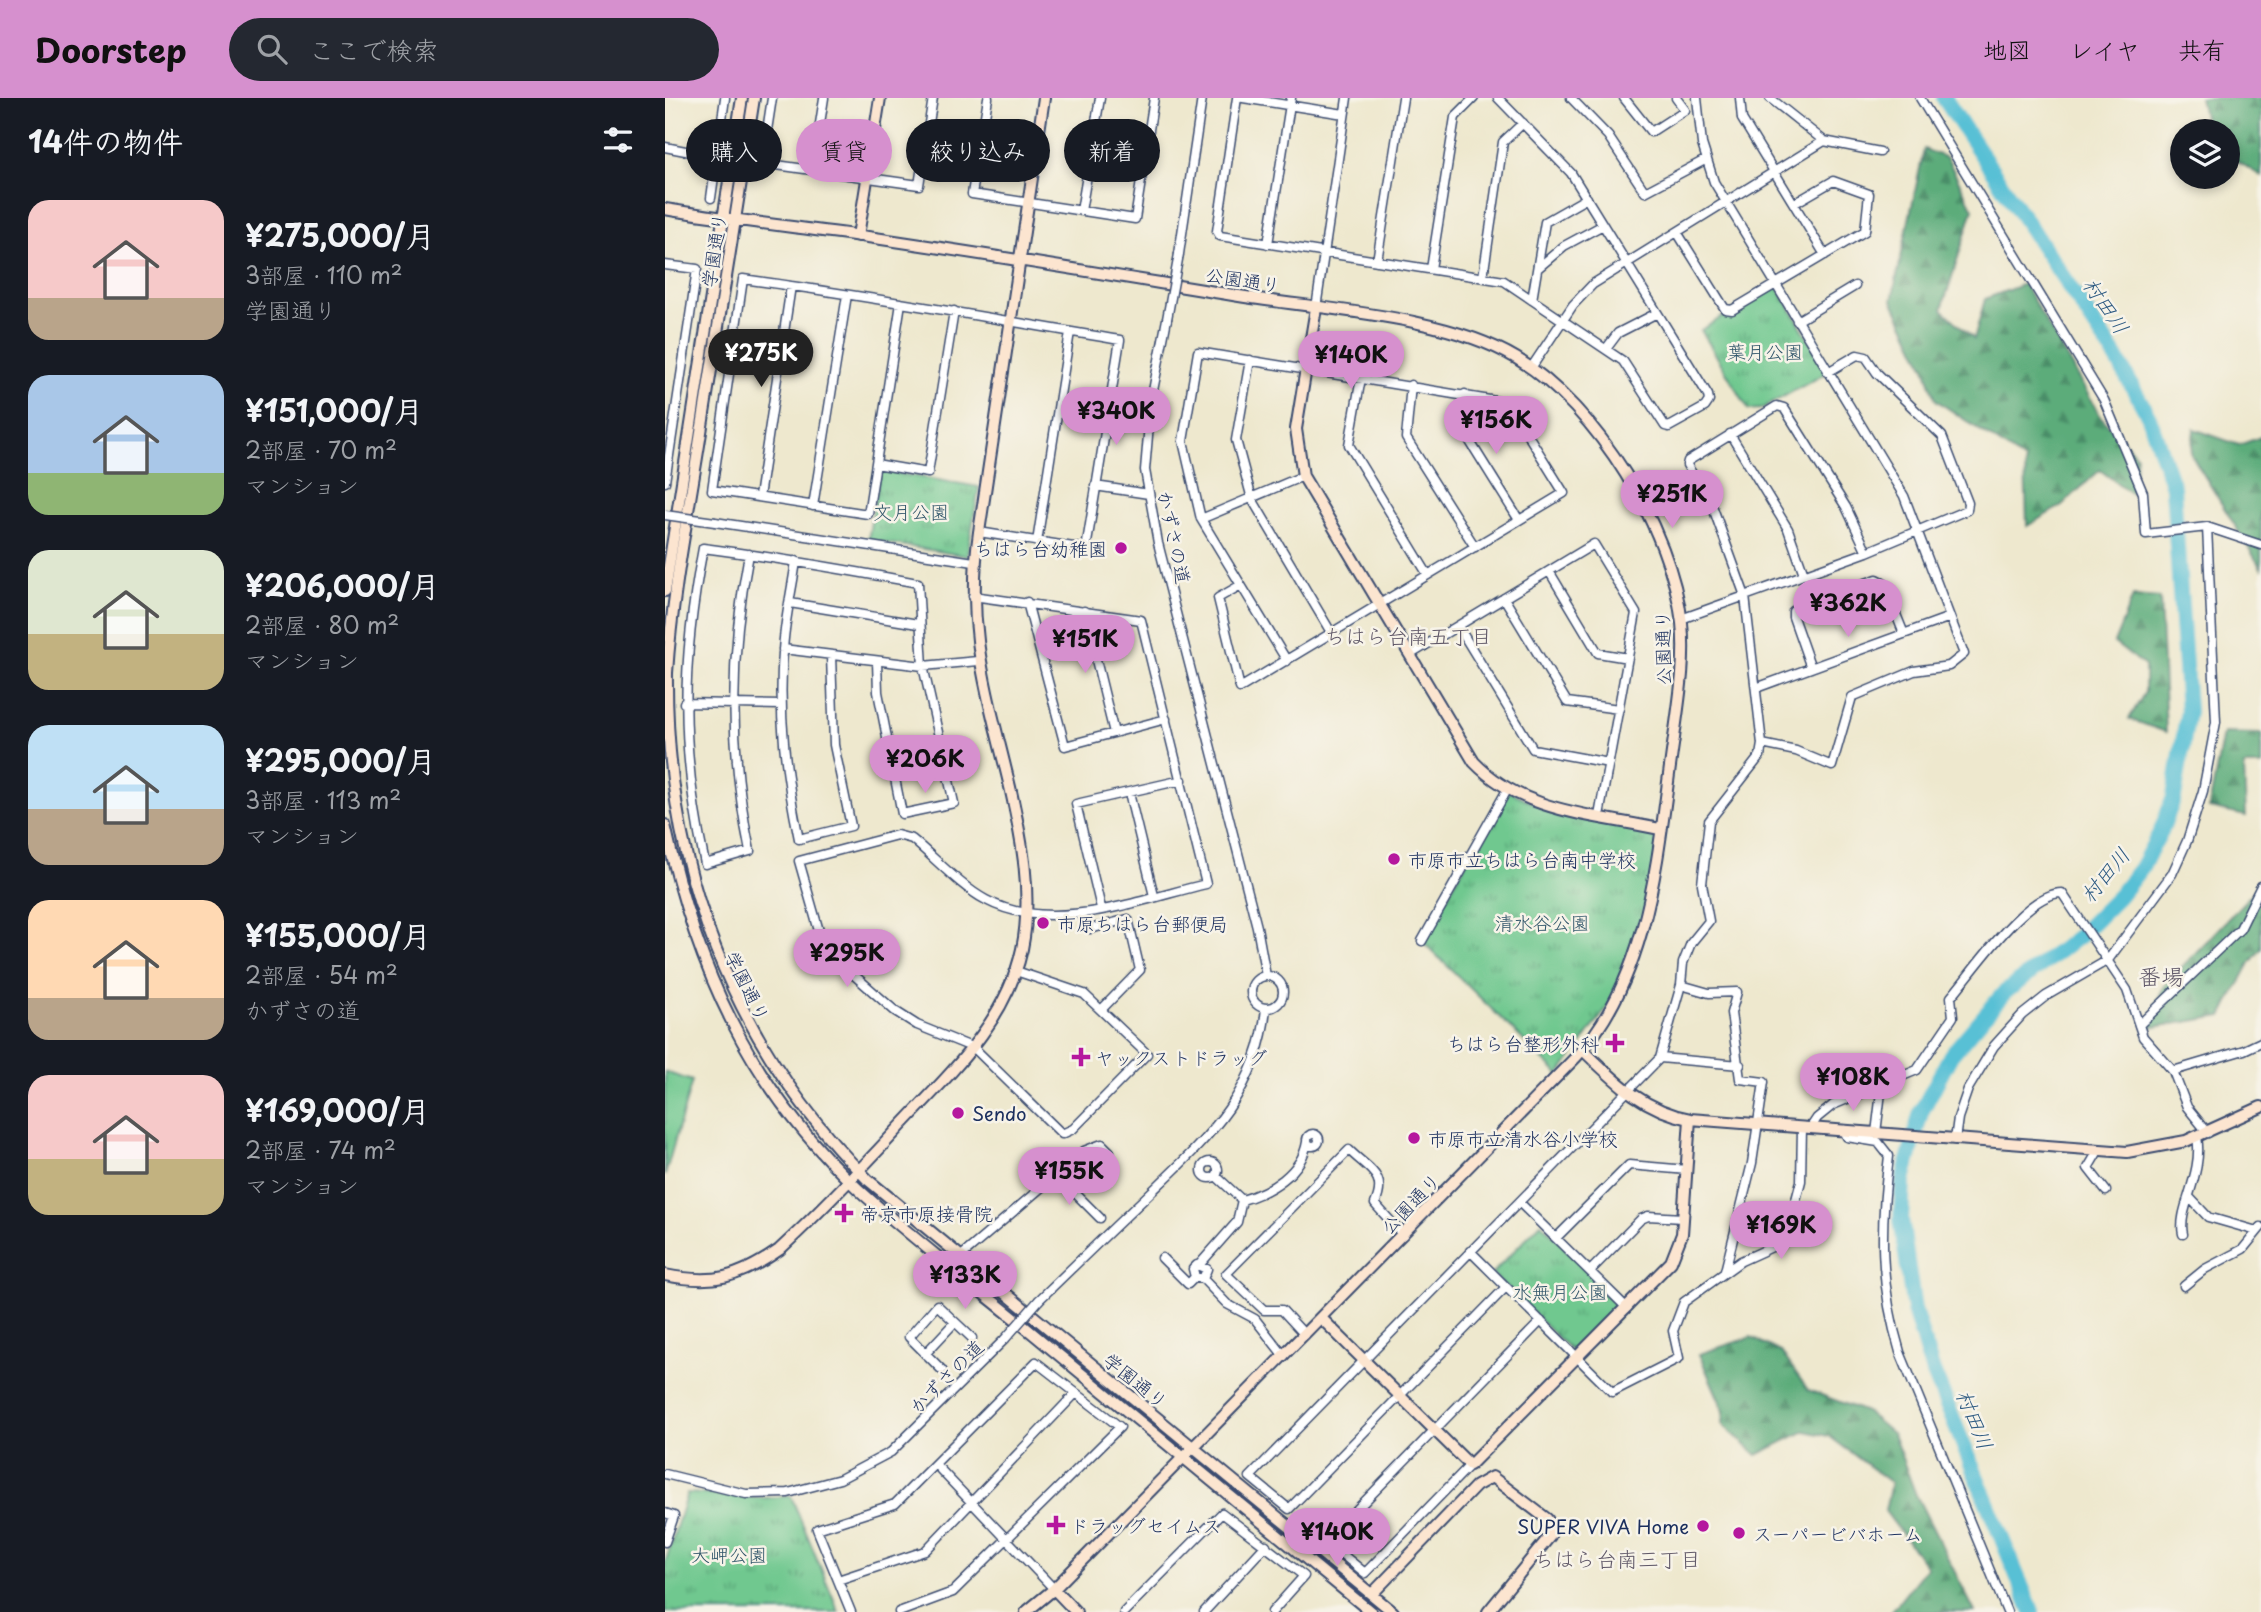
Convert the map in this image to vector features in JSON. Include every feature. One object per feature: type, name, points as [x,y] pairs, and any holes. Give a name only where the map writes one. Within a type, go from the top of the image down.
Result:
[{"type":"street","points":[[722,119],[725,98]]},
{"type":"street","name":"学園通り","points":[[743,98],[730,220],[670,642],[667,737],[669,771],[693,898],[734,1000],[767,1059],[796,1100],[858,1171],[959,1258],[1393,1612]]},
{"type":"street","name":"学園通り","points":[[665,591],[754,98]]},
{"type":"street","points":[[772,98],[762,163],[796,166]]},
{"type":"street","points":[[821,119],[824,98]]},
{"type":"street","points":[[877,119],[880,98]]},
{"type":"street","points":[[892,181],[919,185],[933,98]]},
{"type":"street","points":[[988,98],[972,194],[1135,219],[1154,98]]},
{"type":"street","points":[[665,1275],[694,1281],[729,1277],[747,1270],[779,1250],[974,1048],[998,1009],[1016,971],[1025,913],[1025,865],[978,662],[973,596],[975,562],[1009,320],[1044,98]]},
{"type":"street","points":[[1081,211],[1100,98]]},
{"type":"street","name":"かずさの道","points":[[1202,98],[1179,254],[1151,401],[1145,470],[1164,567],[1257,926],[1266,976]]},
{"type":"street","points":[[1237,98],[1217,232],[1220,236],[1504,281],[1623,360],[1665,426],[1669,427],[1705,407],[1709,401],[1708,394],[1571,173],[1499,98]]},
{"type":"street","points":[[1243,98],[1290,102],[1344,114]]},
{"type":"street","points":[[1347,98],[1296,429],[1303,476],[1474,762],[1507,790],[1534,803],[1660,829]]},
{"type":"street","points":[[1377,261],[1403,98]]},
{"type":"street","points":[[1431,269],[1455,117],[1473,98]]},
{"type":"street","points":[[1571,98],[1608,136],[1645,192],[1705,160]]},
{"type":"street","points":[[1624,98],[1651,132],[1685,110],[1676,98]]},
{"type":"street","points":[[1697,98],[1705,160],[1726,203],[1904,496],[1962,648],[1961,660],[1949,666],[1914,671],[1851,697],[1832,766],[1796,751],[1762,744]]},
{"type":"street","points":[[1740,98],[1742,119],[1825,255]]},
{"type":"street","points":[[1770,98],[1824,141],[1880,152]]},
{"type":"street","points":[[1920,98],[2104,400],[2143,493],[2146,534],[2207,527],[2261,545]]},
{"type":"street","points":[[1268,244],[1290,102]]},
{"type":"street","points":[[1483,277],[1503,142],[1523,123]]},
{"type":"street","points":[[1531,368],[1563,320],[1593,284],[1824,141]]},
{"type":"street","points":[[665,147],[686,151]]},
{"type":"street","points":[[1677,232],[1725,309],[1733,310],[1865,231],[1869,194],[1833,181],[1795,203]]},
{"type":"street","points":[[711,198],[713,182]]},
{"type":"street","points":[[858,236],[867,182]]},
{"type":"street","points":[[1532,300],[1545,222],[1587,198]]},
{"type":"street","name":"公園通り","points":[[665,209],[858,236],[1451,331],[1494,347],[1531,368],[1586,418],[1643,508],[1671,568],[1681,619],[1682,681],[1644,918],[1625,984],[1612,1010],[1583,1050],[1403,1235],[1054,1589],[1026,1612]]},
{"type":"street","points":[[1538,268],[1564,246],[1603,225]]},
{"type":"street","points":[[665,265],[697,269],[665,482]]},
{"type":"street","points":[[901,303],[868,514],[712,490],[743,279],[954,311],[1120,340],[1086,550],[979,532]]},
{"type":"street","points":[[759,497],[791,286]]},
{"type":"street","points":[[1797,321],[1855,286]]},
{"type":"street","points":[[813,506],[847,295]]},
{"type":"street","points":[[876,464],[928,473],[954,311]]},
{"type":"street","points":[[1606,349],[1618,333],[1657,313]]},
{"type":"street","points":[[1037,542],[1070,332]]},
{"type":"street","points":[[1241,585],[1218,598],[1240,688],[1287,661],[1332,634],[1564,493],[1509,403],[1198,352],[1183,441],[1201,519],[1241,585],[1287,661]]},
{"type":"street","points":[[1681,619],[1867,552],[1967,510],[1968,503],[1942,436],[1877,373],[1863,354],[1828,372]]},
{"type":"street","points":[[1250,360],[1237,440],[1252,499],[1332,634]]},
{"type":"street","points":[[1361,378],[1349,445],[1428,575]]},
{"type":"street","points":[[1411,385],[1406,438],[1475,547]]},
{"type":"street","points":[[1465,394],[1461,427],[1519,520]]},
{"type":"street","points":[[1506,1287],[1289,1509],[1250,1477],[1660,1058],[1681,985],[1683,963],[1691,943],[1709,922],[1702,884],[1709,821],[1760,756],[1762,744],[1745,596],[1713,508],[1687,465],[1692,457],[1777,406],[1784,408],[1846,507],[1867,552]]},
{"type":"street","points":[[1730,434],[1788,529],[1804,574]]},
{"type":"street","points":[[1201,519],[1303,476]]},
{"type":"street","points":[[1095,486],[1149,494]]},
{"type":"street","points":[[665,514],[975,562]]},
{"type":"street","points":[[1955,1140],[1958,1118],[1968,1089],[1994,1045],[2046,996],[2108,960],[2172,874],[2187,841],[2206,781],[2216,722],[2207,527]]},
{"type":"street","points":[[1411,654],[1594,544],[1636,613],[1599,816]]},
{"type":"street","points":[[749,554],[737,624],[732,704],[735,757],[750,851],[705,864],[688,775],[684,703],[688,637],[703,548],[749,554],[796,561],[918,583],[918,624],[923,666],[954,803],[902,814],[879,692],[877,662]]},
{"type":"street","points":[[796,561],[783,649],[781,705],[790,799],[799,839],[851,826],[834,745],[831,655]]},
{"type":"street","points":[[1549,571],[1598,653],[1628,658]]},
{"type":"street","points":[[1811,668],[1793,617],[1793,611],[1799,607],[1877,579],[1883,582],[1903,634]]},
{"type":"street","points":[[973,596],[1140,620],[1206,884],[1072,916],[1025,913],[984,900],[912,839],[897,835],[799,861],[819,930],[830,954],[895,1011],[917,1025],[974,1048],[1062,1134],[1073,1129],[1147,1054],[1084,994],[1016,971]]},
{"type":"street","points":[[1504,598],[1567,702],[1619,709]]},
{"type":"street","points":[[1027,602],[1065,746],[1165,719]]},
{"type":"street","points":[[790,603],[918,624]]},
{"type":"street","points":[[1084,611],[1114,733]]},
{"type":"street","points":[[1756,688],[1950,617]]},
{"type":"street","points":[[1458,626],[1533,749],[1609,763]]},
{"type":"street","points":[[783,649],[923,666],[978,662]]},
{"type":"street","points":[[684,703],[781,705]]},
{"type":"street","points":[[1101,908],[1076,804],[1182,780]]},
{"type":"street","points":[[1422,941],[1507,790]]},
{"type":"street","points":[[1129,793],[1154,896]]},
{"type":"street","name":"学園通り","points":[[665,825],[691,927],[724,1008],[757,1065],[787,1109],[849,1180],[1371,1612]]},
{"type":"street","points":[[2139,1026],[2239,929],[2261,886]]},
{"type":"street","points":[[1470,1251],[1612,1392],[1679,1358],[1673,1331],[1684,1302],[1725,1271],[1785,1241],[1801,1181],[1807,1127],[1833,1105],[1917,1070],[1953,1017],[1951,997],[2024,911],[2052,893],[2062,893],[2127,990],[2143,1037],[2173,1071],[2187,1107],[2202,1135],[2197,1173],[2182,1223],[2183,1234]]},
{"type":"street","points":[[1090,929],[1128,919],[1140,970],[1101,1010]]},
{"type":"street","points":[[1266,976],[1277,980],[1283,990],[1279,1002],[1266,1008],[1257,1004],[1251,993],[1255,982],[1266,976]]},
{"type":"street","points":[[1681,985],[1709,993],[1737,992],[1731,1013],[1740,1079],[1764,1082],[1752,1163],[1725,1271]]},
{"type":"street","name":"かずさの道","points":[[665,1474],[746,1494],[788,1493],[840,1479],[891,1452],[961,1386],[1039,1300],[1215,1130],[1239,1096],[1252,1066],[1266,1008]]},
{"type":"street","points":[[2173,1071],[2244,1051],[2261,1042]]},
{"type":"street","points":[[1583,1050],[1626,1091],[1660,1111],[1690,1119],[2098,1150],[2162,1148],[2202,1135],[2261,1108]]},
{"type":"street","points":[[1660,1058],[1740,1065]]},
{"type":"street","points":[[1876,1133],[1882,1084]]},
{"type":"street","points":[[1541,1321],[1327,1541],[1365,1573],[1627,1308],[1676,1254],[1683,1218],[1690,1119]]},
{"type":"street","points":[[1844,1130],[1847,1137],[1878,1142],[1889,1156],[1881,1216],[1883,1271],[1891,1321],[1910,1377],[2007,1612]]},
{"type":"street","points":[[1242,1200],[1268,1193],[1304,1157],[1307,1142]]},
{"type":"street","points":[[959,1258],[1093,1145],[1102,1144],[1110,1152]]},
{"type":"street","points":[[1305,1335],[1282,1310],[1264,1310],[1226,1274],[1349,1150],[1379,1179],[1380,1191],[1375,1204],[1403,1235]]},
{"type":"street","points":[[2098,1150],[2088,1168],[2106,1191]]},
{"type":"street","points":[[1556,1238],[1629,1165],[1687,1170]]},
{"type":"street","points":[[1057,1175],[1100,1218]]},
{"type":"street","points":[[1216,1176],[1242,1200]]},
{"type":"street","points":[[2184,1286],[2205,1269],[2243,1249],[2259,1229],[2208,1217],[2190,1198]]},
{"type":"street","points":[[1162,1258],[1188,1284],[1199,1278],[1208,1271],[1200,1264],[1237,1222],[1242,1200]]},
{"type":"street","points":[[1519,1202],[1627,1308]]},
{"type":"street","points":[[1590,1272],[1641,1219],[1648,1216],[1683,1218]]},
{"type":"street","points":[[1199,1278],[1227,1304],[1255,1319],[1284,1356]]},
{"type":"street","points":[[942,1370],[909,1337],[937,1305],[972,1339]]},
{"type":"street","points":[[1321,1318],[1470,1465]]},
{"type":"street","points":[[925,1354],[955,1322]]},
{"type":"street","points":[[851,1612],[817,1529],[895,1504],[1036,1362],[1120,1427],[953,1592],[899,1612]]},
{"type":"street","points":[[838,1580],[925,1551],[1076,1393]]},
{"type":"street","points":[[935,1464],[1076,1612]]},
{"type":"street","points":[[1372,1594],[1476,1486],[1492,1477],[1547,1520],[1552,1528],[1550,1536],[1489,1612]]},
{"type":"street","points":[[665,1513],[674,1516],[665,1542]]},
{"type":"street","points":[[1124,1612],[1222,1513],[1304,1576],[1272,1612]]},
{"type":"street","points":[[1204,1612],[1266,1545]]},
{"type":"green space","points":[[2200,98],[2261,98],[2261,176],[2240,163],[2240,119],[2204,119]]},
{"type":"green space","points":[[1924,149],[1947,158],[1973,209],[1942,309],[1974,339],[1985,299],[2024,284],[2101,417],[2137,456],[2132,494],[2100,470],[2061,506],[2027,526],[2025,461],[1936,400],[1925,368],[1892,300]]},
{"type":"green space","name":"葉月公園","points":[[1776,284],[1828,372],[1761,409],[1749,410],[1701,330]]},
{"type":"green space","points":[[2194,429],[2239,445],[2261,437],[2261,568],[2191,454]]},
{"type":"green space","name":"文月公園","points":[[880,470],[979,487],[967,556],[868,540]]},
{"type":"green space","points":[[2133,596],[2160,598],[2166,732],[2129,719],[2145,692],[2145,666],[2114,643]]},
{"type":"green space","points":[[2223,733],[2261,734],[2261,766],[2244,766],[2246,816],[2209,808]]},
{"type":"green space","name":"清水谷公園","points":[[1507,790],[1534,803],[1660,829],[1644,918],[1624,984],[1559,1075],[1422,941]]},
{"type":"green space","points":[[2261,884],[2261,949],[2250,963],[2222,1016],[2148,1028],[2163,987]]},
{"type":"green space","points":[[665,1072],[692,1081],[665,1175]]},
{"type":"green space","name":"水無月公園","points":[[1541,1223],[1627,1308],[1578,1357],[1492,1274]]},
{"type":"green space","points":[[1751,1337],[1782,1353],[1808,1390],[1866,1412],[1893,1434],[1916,1495],[1975,1612],[1891,1612],[1927,1567],[1885,1511],[1891,1483],[1829,1436],[1805,1431],[1757,1455],[1723,1425],[1724,1411],[1699,1354]]},
{"type":"green space","name":"大岬公園","points":[[687,1493],[763,1498],[791,1496],[839,1612],[665,1612],[665,1563]]},
{"type":"waterway","name":"村田川","points":[[1944,98],[2116,357],[2149,417],[2173,487],[2188,711],[2174,797],[2161,831],[2141,868],[2119,896],[2079,936],[2004,993],[1951,1055],[1921,1112],[1903,1180],[1901,1219],[1914,1310],[1931,1366],[2032,1612]]},
{"type":"place","name":"ちはら台幼稚園","points":[[1121,548]]},
{"type":"place","name":"市原市立ちはら台南中学校","points":[[1394,859]]},
{"type":"place","name":"市原ちはら台郵便局","points":[[1043,923]]},
{"type":"place","name":"ちはら台整形外科","points":[[1615,1043]]},
{"type":"place","name":"ヤックストドラッグ","points":[[1081,1057]]},
{"type":"place","name":"Sendo","points":[[958,1113]]},
{"type":"place","name":"市原市立清水谷小学校","points":[[1414,1138]]},
{"type":"place","name":"帝京市原接骨院","points":[[844,1213]]},
{"type":"place","name":"ドラッグセイムス","points":[[1056,1525]]},
{"type":"place","name":"SUPER VIVA Home","points":[[1703,1526]]},
{"type":"place","name":"スーパービバホーム","points":[[1739,1533]]},
{"type":"district","name":"ちはら台南五丁目","points":[[1408,635]]},
{"type":"district","name":"番場","points":[[2161,975]]},
{"type":"district","name":"ちはら台南三丁目","points":[[1617,1558]]}]
